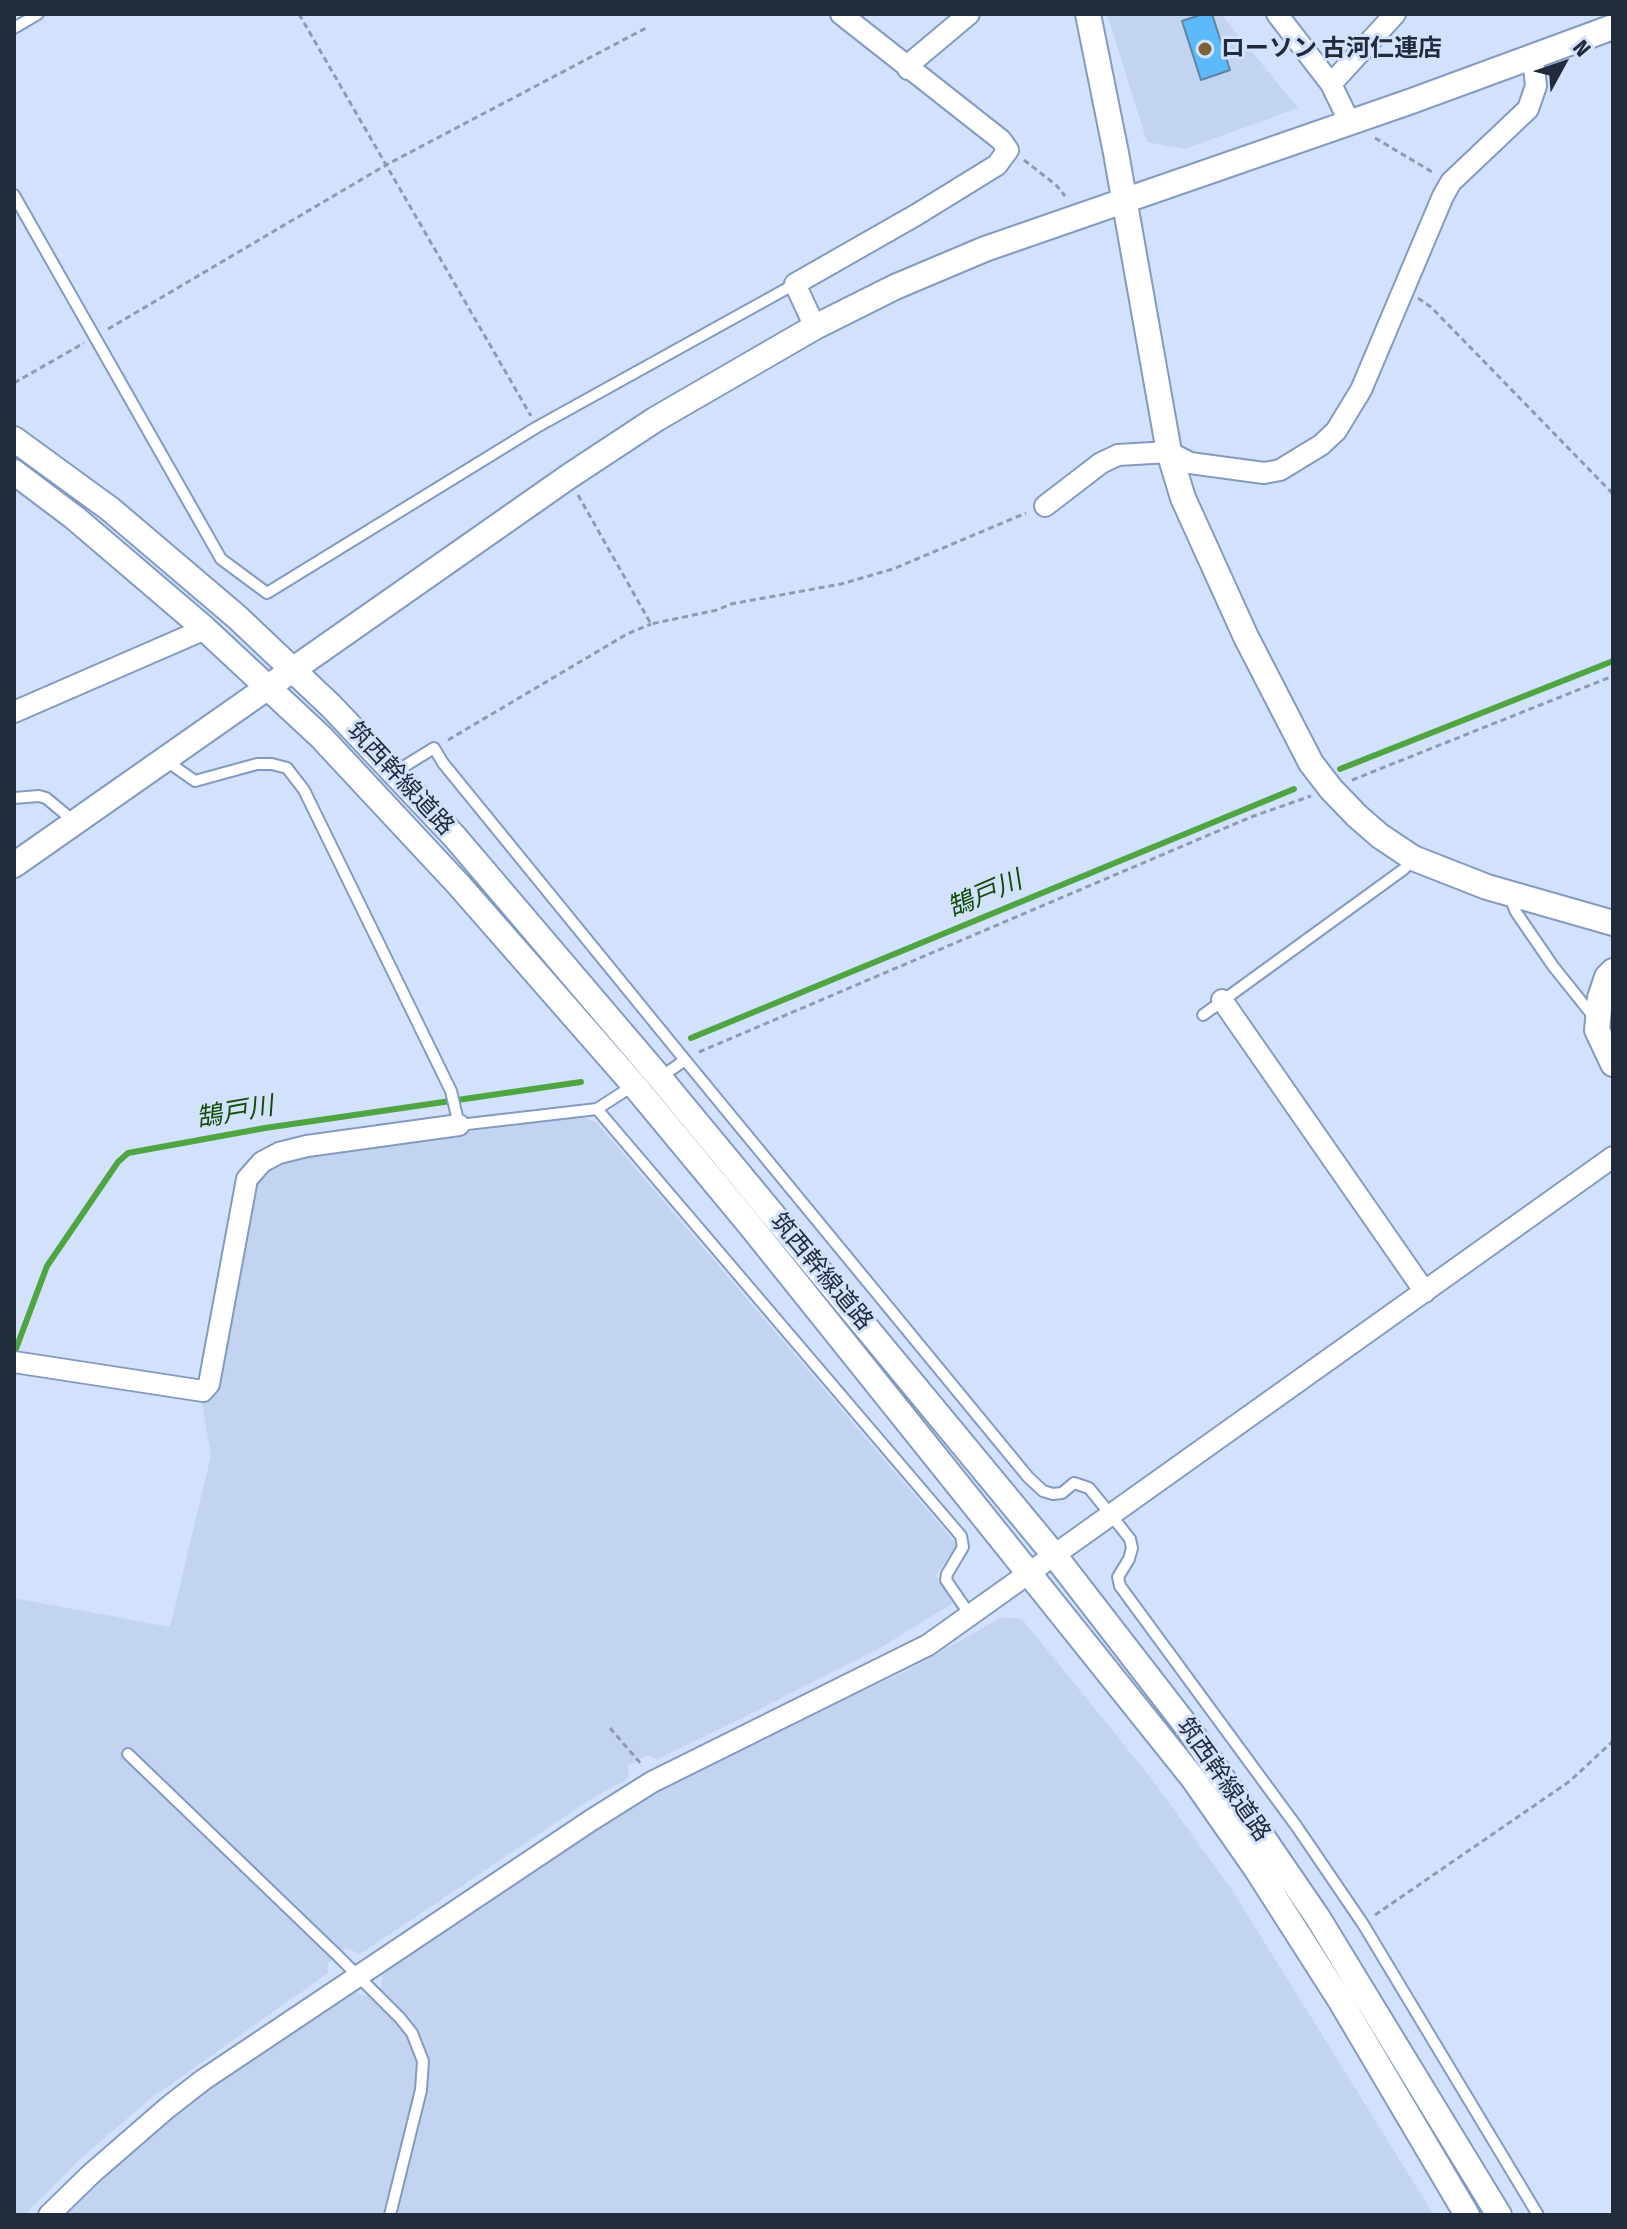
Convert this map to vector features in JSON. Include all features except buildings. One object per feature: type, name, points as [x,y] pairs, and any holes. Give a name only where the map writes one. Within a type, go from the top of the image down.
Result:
[{"type":"street","points":[[815,327],[795,284],[997,165],[1008,150],[1001,140],[841,14]]},
{"type":"street","points":[[908,69],[913,61],[969,14]]},
{"type":"street","points":[[1088,14],[1169,452],[1183,498],[1220,583],[1311,763],[1331,789],[1380,836],[1413,858],[1508,893],[1613,923]]},
{"type":"street","points":[[1277,14],[1356,118]]},
{"type":"street","points":[[1331,84],[1395,14]]},
{"type":"street","points":[[14,865],[568,477],[656,419],[815,327],[895,287],[985,249],[1613,27]]},
{"type":"street","points":[[1045,506],[1101,463],[1118,455],[1169,452],[1190,463],[1264,473],[1280,470],[1321,445],[1336,431],[1361,390],[1451,182],[1528,109],[1536,86],[1533,57]]},
{"type":"street","name":"筑西幹線道路","points":[[14,439],[110,509],[294,669],[454,836],[660,1078],[1055,1556],[1170,1704],[1318,1918],[1499,2215]]},
{"type":"street","name":"筑西幹線道路","points":[[14,472],[75,518],[268,687],[383,803],[634,1085],[1192,1777],[1257,1870],[1340,2000],[1467,2215]]},
{"type":"street","points":[[14,712],[205,629]]},
{"type":"street","points":[[1613,971],[1607,977],[1600,998],[1597,1030],[1613,1064]]},
{"type":"street","points":[[1222,1000],[1425,1292]]},
{"type":"street","points":[[14,1362],[203,1391],[209,1384],[247,1179],[262,1162],[279,1153],[307,1146],[459,1125]]},
{"type":"street","points":[[49,2215],[167,2108],[359,1977],[652,1782],[908,1656],[1055,1556],[1613,1157]]},
{"type":"lane","points":[[14,28],[38,14]]},
{"type":"lane","points":[[14,195],[221,559],[267,593],[537,427],[795,284]]},
{"type":"lane","points":[[395,772],[434,748],[443,763],[1028,1477],[1043,1491],[1053,1494],[1062,1493],[1074,1483],[1089,1488],[1111,1515],[1130,1539],[1132,1548],[1118,1577],[1120,1586],[1288,1814],[1363,1924],[1538,2215]]},
{"type":"lane","points":[[165,760],[195,781],[257,764],[287,768],[304,790],[451,1091],[459,1125],[597,1109],[634,1085]]},
{"type":"lane","points":[[14,798],[46,798],[76,823]]},
{"type":"lane","points":[[1203,1015],[1404,869],[1413,858]]},
{"type":"lane","points":[[1508,893],[1516,912],[1553,966],[1598,1023]]},
{"type":"lane","points":[[660,1078],[685,1060]]},
{"type":"lane","points":[[597,1109],[961,1536],[963,1547],[946,1580],[970,1615]]},
{"type":"lane","points":[[128,1754],[359,1977],[412,2033],[423,2061],[421,2090],[390,2215]]},
{"type":"path","points":[[299,14],[537,427]]},
{"type":"path","points":[[14,383],[386,165],[646,28]]},
{"type":"path","points":[[1356,118],[1378,141],[1451,182]]},
{"type":"path","points":[[1008,150],[1037,169],[1065,196]]},
{"type":"path","points":[[1403,290],[1431,307],[1613,494]]},
{"type":"path","points":[[568,477],[651,624]]},
{"type":"path","points":[[434,748],[627,634],[651,624],[880,573],[1045,506]]},
{"type":"path","points":[[685,1060],[1236,823],[1331,789],[1613,676]]},
{"type":"path","points":[[610,1728],[639,1760],[652,1782]]},
{"type":"path","points":[[1363,1924],[1570,1781],[1613,1741]]},
{"type":"shaded area","points":[[1107,14],[1221,14],[1298,108],[1185,149],[1147,142]]},
{"type":"shaded area","points":[[580,1116],[596,1122],[957,1545],[936,1575],[953,1603],[880,1648],[744,1717],[657,1760],[648,1755],[628,1766],[629,1778],[593,1798],[360,1954],[346,1948],[328,1963],[328,1973],[150,2099],[81,2158],[25,2215],[14,2215],[14,1598],[170,1627],[211,1455],[201,1399],[252,1185],[280,1159]]},
{"type":"shaded area","points":[[1002,1617],[1022,1619],[1151,1778],[1232,1890],[1434,2215],[61,2215],[158,2128],[236,2069],[354,1991],[364,1996],[381,1988],[383,1972],[633,1804],[684,1774],[908,1670]]},
{"type":"waterway","name":"鵠戸川","points":[[1340,769],[1613,661]]},
{"type":"waterway","name":"鵠戸川","points":[[691,1038],[1294,789]]},
{"type":"waterway","name":"鵠戸川","points":[[14,1354],[47,1266],[118,1162],[128,1153],[265,1128],[581,1082]]},
{"type":"place","name":"ローソン 古河仁連店","points":[[1205,49]]}]
